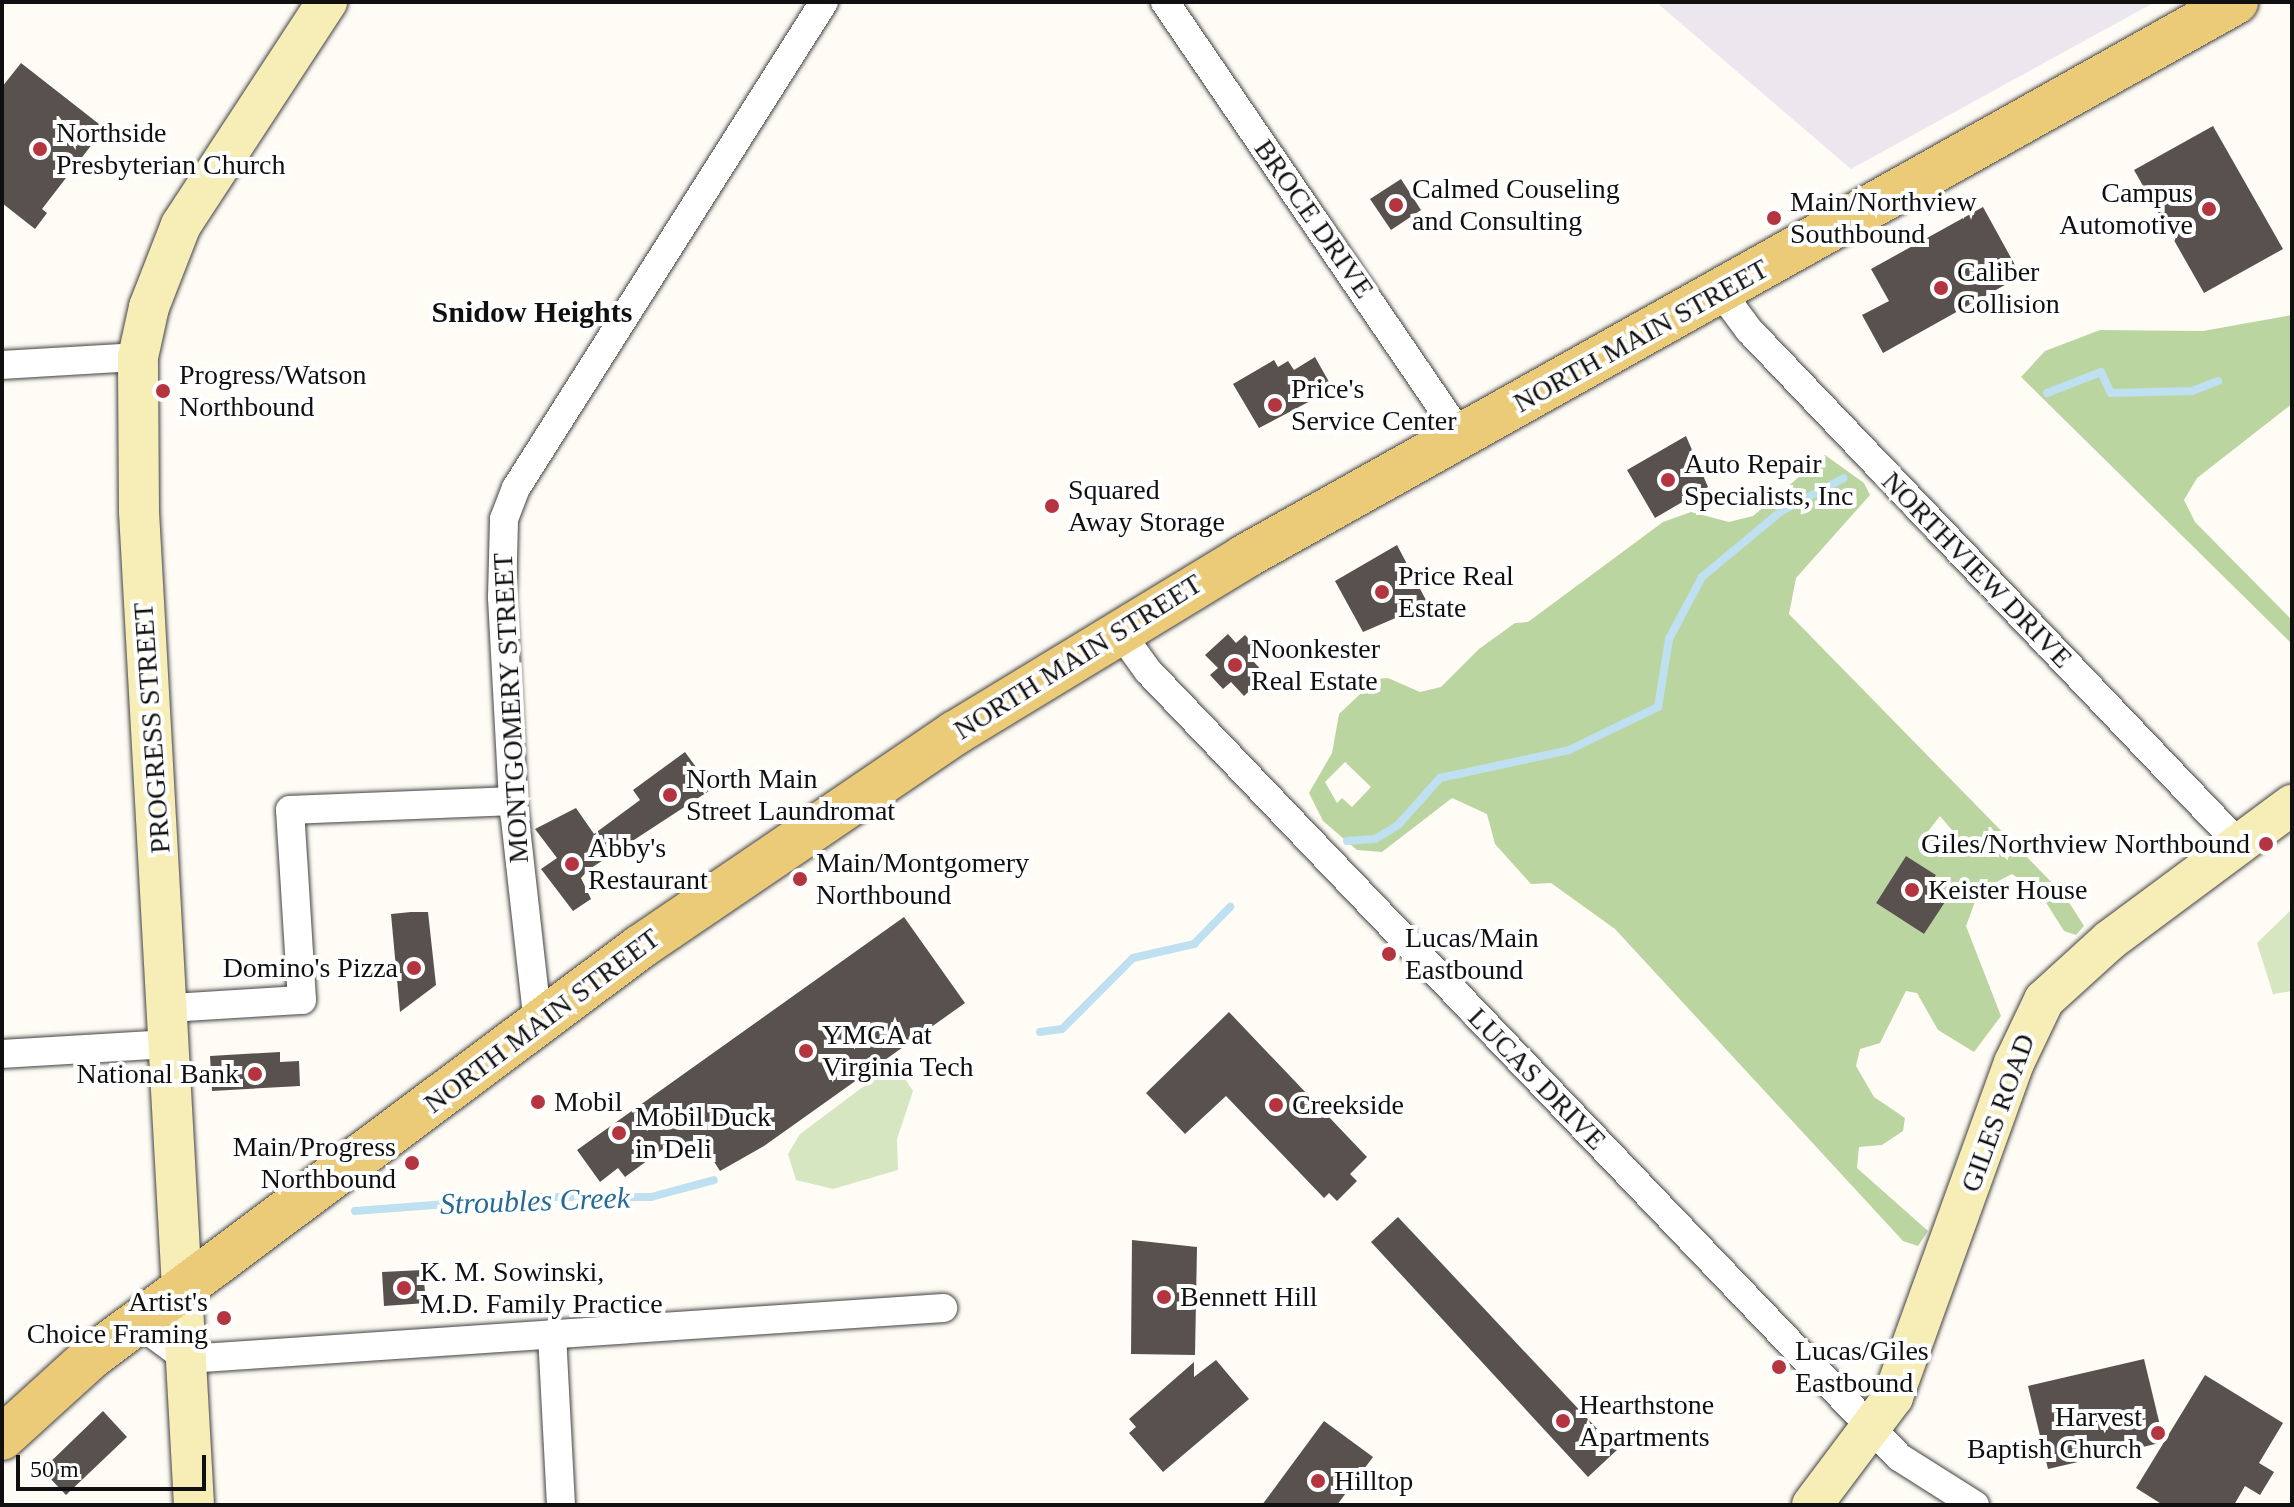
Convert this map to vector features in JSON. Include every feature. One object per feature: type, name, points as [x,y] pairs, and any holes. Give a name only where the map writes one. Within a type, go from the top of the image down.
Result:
[{"type":"main road","name":"NORTH MAIN STREET","points":[[2,1438],[138,1323],[538,1024],[825,818],[1119,631],[2236,2]]},
{"type":"street","name":"PROGRESS STREET","points":[[194,1505],[171,1026],[139,511],[138,357],[149,307],[181,225],[327,2]]},
{"type":"street","name":"MONTGOMERY STREET","points":[[538,1024],[513,801],[501,555],[508,505],[824,2]]},
{"type":"street","name":"BROCE DRIVE","points":[[1165,2],[1461,436]]},
{"type":"street","name":"NORTHVIEW DRIVE","points":[[1720,291],[1749,330],[2239,844]]},
{"type":"street","points":[[2,365],[138,357]]},
{"type":"street","name":"LUCAS DRIVE","points":[[1119,631],[1148,671],[1872,1429],[1925,1478],[1975,1505]]},
{"type":"street","points":[[2,1054],[302,1000],[290,810],[513,801]]},
{"type":"street","name":"GILES ROAD","points":[[1812,1505],[1872,1429],[1908,1360],[2014,1063],[2044,1000],[2110,940],[2292,805]]},
{"type":"street","points":[[138,1323],[187,1359],[943,1308]]},
{"type":"street","points":[[552,1334],[561,1505]]},
{"type":"shaded area","points":[[1656,2],[2155,2],[1851,169]]},
{"type":"green space","points":[[2292,315],[2292,404],[2197,478],[2184,500],[2195,522],[2292,620],[2292,644],[2021,377],[2045,351],[2100,330],[2203,331]]},
{"type":"green space","points":[[1825,455],[1864,483],[1870,495],[1796,578],[1789,614],[2065,896],[2084,926],[2076,935],[2064,931],[2040,893],[2012,874],[1979,891],[1966,926],[2001,1016],[1974,1052],[1938,1030],[1917,993],[1906,991],[1880,1043],[1860,1049],[1856,1066],[1874,1097],[1905,1118],[1903,1131],[1882,1145],[1859,1147],[1857,1168],[1928,1231],[1918,1246],[1903,1241],[1615,929],[1551,883],[1531,884],[1495,844],[1487,814],[1452,798],[1382,852],[1357,850],[1323,821],[1309,793],[1332,753],[1339,714],[1376,679],[1388,678],[1420,692],[1441,687],[1479,649],[1515,623],[1528,622],[1663,522],[1691,512],[1729,522],[1753,516]],"holes":[[[1345,762],[1371,787],[1352,807],[1342,798],[1337,803],[1325,782]],[[1940,816],[1963,843],[1952,856],[1926,834]],[[1906,856],[1936,875],[1931,884],[1949,896],[1924,934],[1876,903]]]},
{"type":"green space","points":[[2292,909],[2292,991],[2273,994],[2257,943]]},
{"type":"green space","points":[[895,1063],[913,1091],[897,1139],[898,1170],[833,1189],[796,1180],[788,1154],[800,1134]]},
{"type":"building","name":"Northside Presbyterian Church","points":[[21,63],[99,124],[94,130],[100,134],[42,209],[47,213],[35,229],[2,203],[2,87]]},
{"type":"building","name":"Campus Automotive","points":[[2213,126],[2283,249],[2204,293],[2134,170]]},
{"type":"building","name":"Calmed Couseling and Consulting","points":[[1401,179],[1421,210],[1391,230],[1370,199]]},
{"type":"building","name":"Caliber Collision","points":[[1983,207],[2021,276],[1883,353],[1862,315],[1889,301],[1871,269]]},
{"type":"building","name":"Price's Service Center","points":[[1315,357],[1333,389],[1259,428],[1233,384],[1274,360],[1278,367],[1288,361],[1294,370]]},
{"type":"building","name":"Auto Repair Specialists, Inc","points":[[1686,436],[1708,487],[1655,518],[1627,470]]},
{"type":"building","name":"Price Real Estate","points":[[1397,545],[1428,604],[1363,632],[1335,581]]},
{"type":"building","name":"Noonkester Real Estate","points":[[1228,634],[1236,643],[1245,635],[1262,652],[1253,661],[1266,675],[1244,696],[1231,682],[1223,689],[1210,675],[1218,668],[1205,655]]},
{"type":"building","points":[[685,752],[712,789],[588,870],[581,878],[591,899],[573,911],[541,869],[557,858],[535,829],[576,808],[594,834],[640,800],[633,790]]},
{"type":"building","name":"Keister House","points":[[1906,856],[1936,875],[1931,884],[1949,896],[1924,934],[1876,903]]},
{"type":"building","name":"Domino's Pizza","points":[[428,912],[436,985],[400,1012],[391,914]]},
{"type":"building","name":"YMCA at Virginia Tech","points":[[904,917],[965,1003],[764,1146],[720,1171],[706,1149],[688,1161],[674,1141],[625,1177],[618,1168],[600,1182],[577,1150]]},
{"type":"building","name":"Creekside","points":[[1229,1012],[1367,1157],[1350,1174],[1357,1181],[1337,1201],[1329,1193],[1324,1198],[1226,1096],[1185,1134],[1146,1093]]},
{"type":"building","name":"National Bank","points":[[280,1052],[280,1062],[299,1061],[300,1086],[212,1091],[210,1056]]},
{"type":"building","points":[[1398,1217],[1617,1450],[1588,1477],[1371,1242]]},
{"type":"building","name":"Bennett Hill","points":[[1132,1240],[1197,1247],[1195,1355],[1131,1354]]},
{"type":"building","name":"K. M. Sowinski, M.D. Family Practice","points":[[423,1270],[426,1303],[384,1306],[382,1272]]},
{"type":"building","points":[[2144,1359],[2164,1442],[2048,1469],[2028,1386]]},
{"type":"building","name":"Bennett Hill","points":[[1216,1360],[1249,1399],[1163,1472],[1129,1433],[1136,1427],[1129,1419],[1194,1362],[1194,1377]]},
{"type":"building","points":[[2205,1375],[2283,1423],[2259,1463],[2274,1472],[2260,1495],[2245,1486],[2234,1505],[2163,1505],[2136,1488]]},
{"type":"building","points":[[103,1411],[127,1437],[66,1495],[42,1470]]},
{"type":"building","name":"Hilltop","points":[[1324,1421],[1373,1457],[1337,1505],[1262,1505]]},
{"type":"waterway","name":"Stroubles Creek","points":[[2047,393],[2101,372],[2111,393],[2192,391],[2218,381]]},
{"type":"waterway","name":"Stroubles Creek","points":[[1347,841],[1375,839],[1398,825],[1440,778],[1569,750],[1658,707],[1669,639],[1702,577],[1780,512],[1844,478]]},
{"type":"waterway","name":"Stroubles Creek","points":[[1040,1032],[1062,1029],[1133,958],[1194,944],[1230,907]]},
{"type":"waterway","name":"Stroubles Creek","points":[[355,1211],[541,1197],[651,1197],[714,1180]]},
{"type":"place","name":"Northside Presbyterian Church","points":[[40,149]]},
{"type":"place","name":"Calmed Couseling and Consulting","points":[[1396,205]]},
{"type":"place","name":"Campus Automotive","points":[[2209,209]]},
{"type":"place","name":"Main/Northview Southbound","points":[[1774,218]]},
{"type":"place","name":"Caliber Collision","points":[[1941,288]]},
{"type":"place","name":"Progress/Watson Northbound","points":[[163,391]]},
{"type":"place","name":"Price's Service Center","points":[[1275,405]]},
{"type":"place","name":"Auto Repair Specialists, Inc","points":[[1668,480]]},
{"type":"place","name":"Squared Away Storage","points":[[1052,506]]},
{"type":"place","name":"Price Real Estate","points":[[1382,592]]},
{"type":"place","name":"Noonkester Real Estate","points":[[1235,665]]},
{"type":"place","name":"North Main Street Laundromat","points":[[670,795]]},
{"type":"place","name":"Giles/Northview Northbound","points":[[2266,844]]},
{"type":"place","name":"Abby's Restaurant","points":[[572,864]]},
{"type":"place","name":"Main/Montgomery Northbound","points":[[800,879]]},
{"type":"place","name":"Keister House","points":[[1912,890]]},
{"type":"place","name":"Lucas/Main Eastbound","points":[[1389,954]]},
{"type":"place","name":"Domino's Pizza","points":[[414,968]]},
{"type":"place","name":"YMCA at Virginia Tech","points":[[806,1051]]},
{"type":"place","name":"National Bank","points":[[255,1074]]},
{"type":"place","name":"Mobil","points":[[538,1102]]},
{"type":"place","name":"Creekside","points":[[1276,1105]]},
{"type":"place","name":"Mobil Duck in Deli","points":[[619,1133]]},
{"type":"place","name":"Main/Progress Northbound","points":[[412,1163]]},
{"type":"place","name":"K. M. Sowinski, M.D. Family Practice","points":[[404,1288]]},
{"type":"place","name":"Bennett Hill","points":[[1164,1297]]},
{"type":"place","name":"Artist's Choice Framing","points":[[224,1318]]},
{"type":"place","name":"Lucas/Giles Eastbound","points":[[1779,1367]]},
{"type":"place","name":"Hearthstone Apartments","points":[[1563,1421]]},
{"type":"place","name":"Harvest Baptish Church","points":[[2158,1433]]},
{"type":"place","name":"Hilltop","points":[[1318,1481]]},
{"type":"district","name":"Snidow Heights","points":[[532,312]]}]
